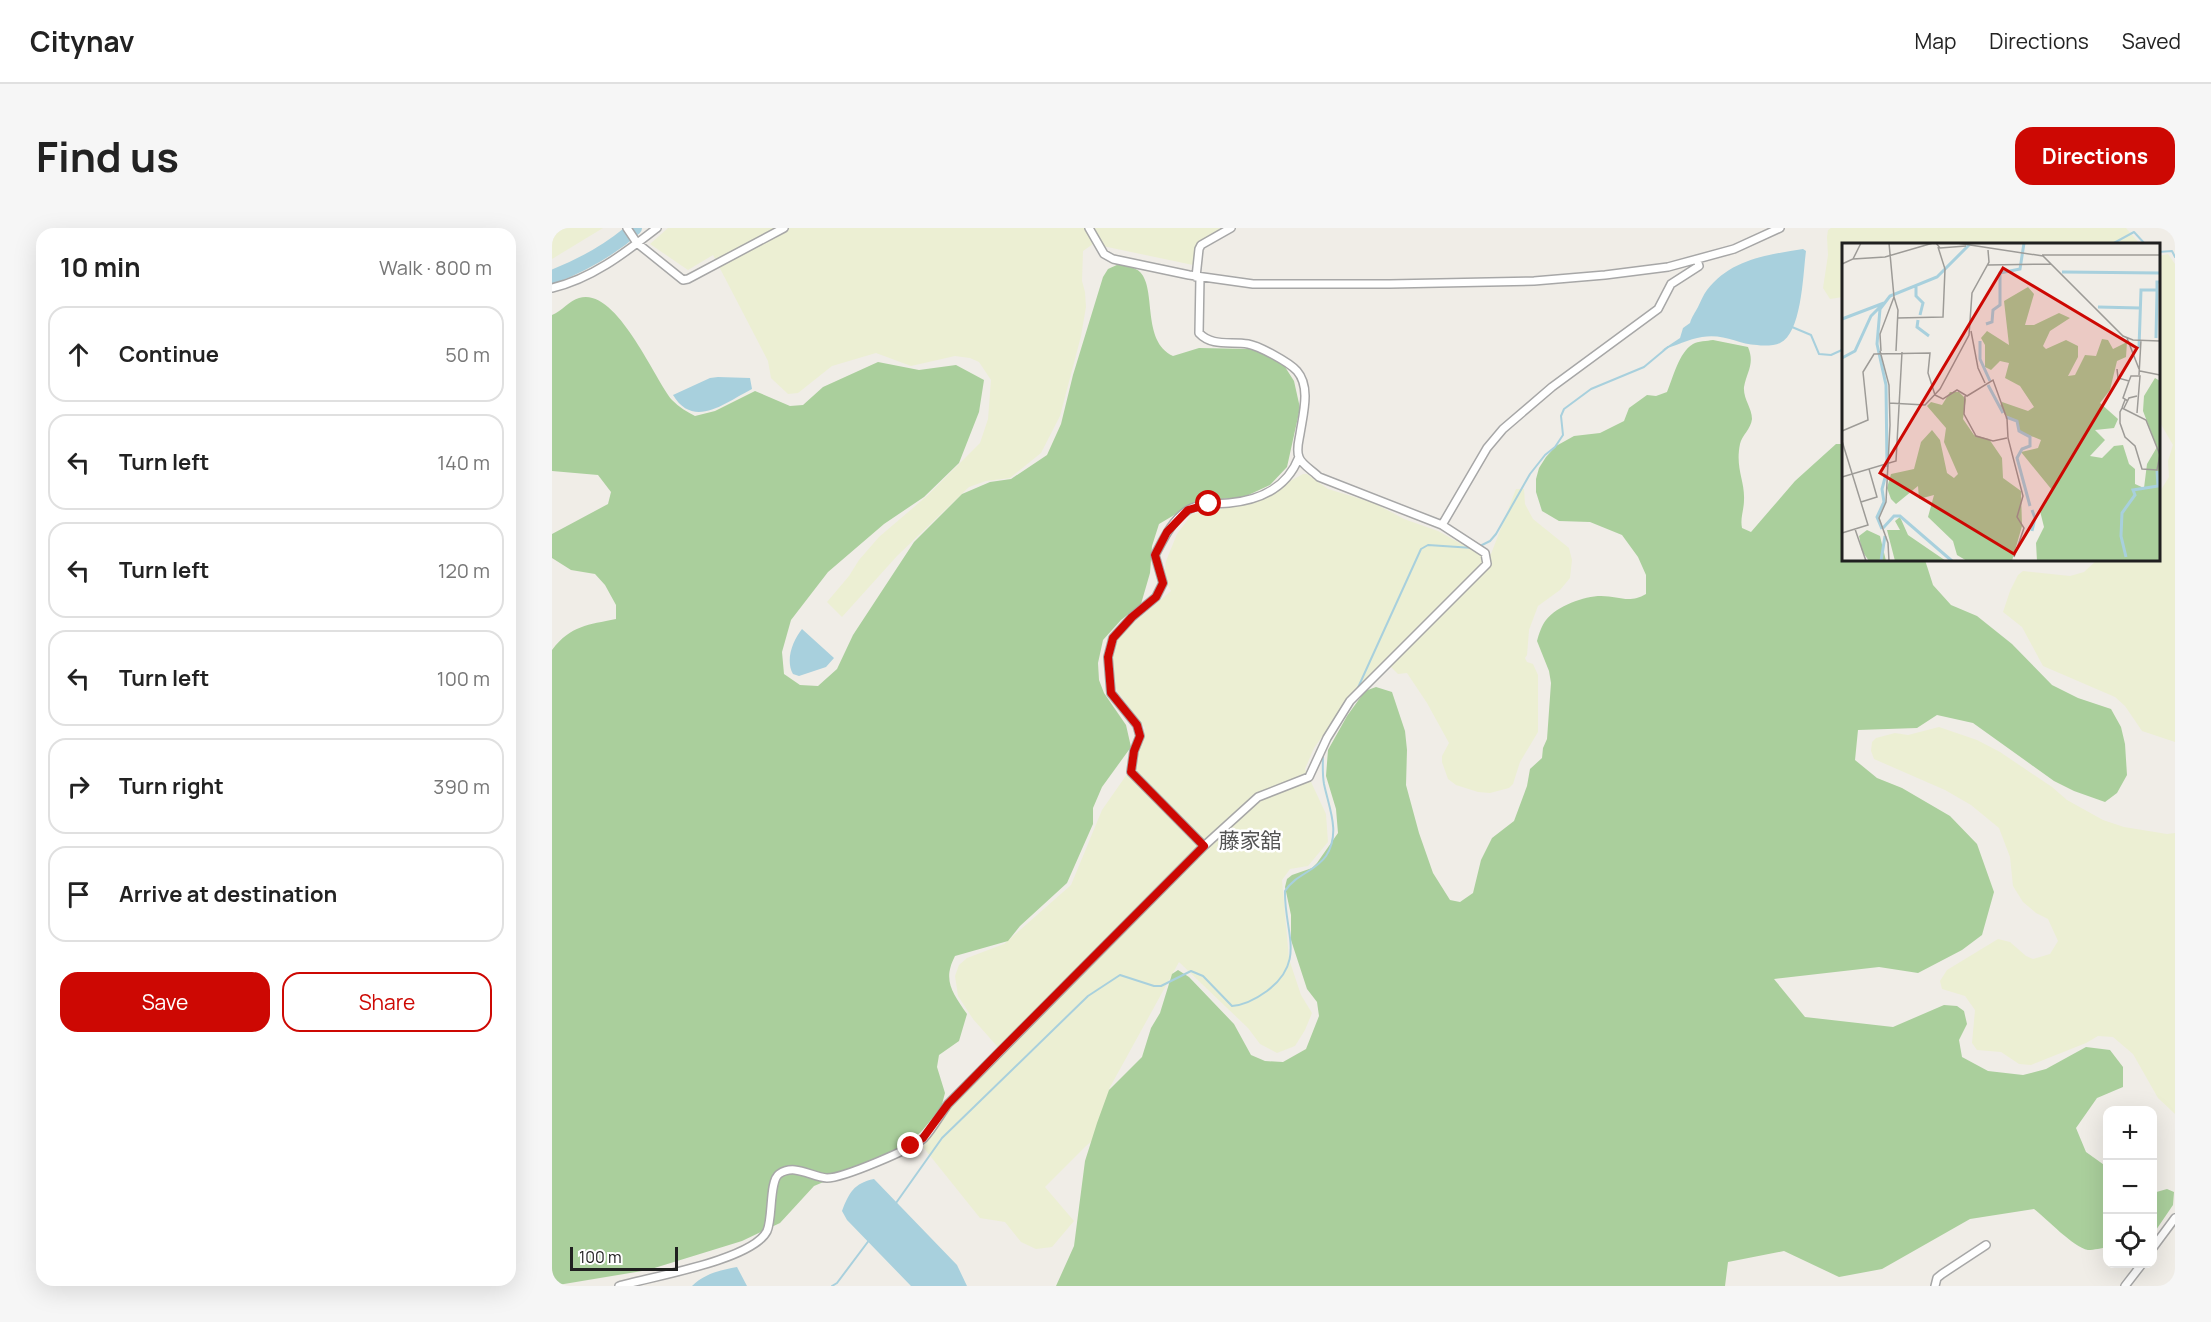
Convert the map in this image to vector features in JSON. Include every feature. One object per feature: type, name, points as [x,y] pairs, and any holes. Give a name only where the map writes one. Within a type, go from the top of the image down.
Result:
[{"type":"street","points":[[627,228],[636,241],[683,280],[784,228]]},
{"type":"street","points":[[552,288],[566,285],[602,267],[657,228]]},
{"type":"street","points":[[1089,228],[1104,254],[1113,259],[1198,277],[1253,284],[1501,282],[1605,275],[1668,267],[1697,260],[1734,249],[1780,228]]},
{"type":"street","points":[[1204,846],[1131,772],[1134,751],[1140,736],[1137,725],[1111,693],[1108,657],[1113,638],[1132,617],[1156,597],[1163,583],[1155,555],[1167,532],[1188,510],[1209,504],[1230,503],[1275,490],[1286,481],[1299,457],[1298,444],[1305,394],[1304,383],[1296,370],[1258,347],[1249,344],[1213,342],[1199,333],[1199,249],[1201,245],[1231,228]]},
{"type":"street","points":[[1442,525],[1487,448],[1503,429],[1552,387],[1658,309],[1671,284],[1699,266],[1697,260]]},
{"type":"street","points":[[619,1286],[720,1260],[750,1247],[762,1238],[767,1230],[774,1180],[778,1174],[791,1168],[824,1178],[834,1178],[856,1171],[911,1146],[923,1138],[948,1104],[1204,846],[1258,797],[1309,777],[1326,738],[1350,702],[1487,564],[1485,553],[1442,525],[1318,477],[1299,457]]},
{"type":"street","points":[[2157,1242],[2175,1218]]},
{"type":"street","points":[[1935,1286],[1937,1278],[1986,1245]]},
{"type":"street","points":[[2125,1286],[2138,1268]]},
{"type":"green space","points":[[552,228],[603,228],[552,259]]},
{"type":"green space","points":[[668,228],[1224,228],[1196,246],[1193,265],[1093,244],[1083,251],[1082,281],[1086,307],[1081,336],[1060,416],[1041,453],[1010,478],[986,481],[969,487],[897,556],[842,617],[827,602],[859,560],[879,537],[928,495],[980,443],[988,419],[991,380],[979,362],[970,358],[955,356],[911,366],[876,353],[832,366],[798,393],[788,394],[771,378],[768,361],[713,255],[688,270],[650,244]]},
{"type":"green space","points":[[1831,228],[2126,228],[2139,243],[1842,243],[1842,297],[1830,299],[1823,288],[1828,255],[1828,230]]},
{"type":"green space","points":[[2168,254],[2175,264],[2175,742],[2142,731],[2125,706],[2115,697],[2043,666],[2022,627],[2003,612],[2010,591],[2018,575],[2023,571],[2070,576],[2084,572],[2096,561],[2160,561],[2160,491],[2169,477],[2168,461],[2173,445],[2160,422],[2160,256]]},
{"type":"green space","points":[[1119,264],[1138,270],[1145,280],[1153,327],[1163,349],[1173,356],[1199,348],[1249,349],[1280,359],[1294,381],[1300,408],[1287,467],[1270,485],[1244,497],[1211,500],[1181,511],[1159,524],[1152,546],[1150,573],[1141,604],[1121,620],[1103,640],[1098,663],[1099,680],[1104,693],[1126,725],[1131,747],[1102,787],[1093,808],[1093,824],[1067,883],[1020,926],[1008,941],[955,956],[949,980],[967,1014],[959,1041],[939,1055],[937,1067],[945,1093],[941,1108],[921,1132],[899,1150],[814,1186],[780,1223],[742,1241],[648,1270],[552,1286],[552,650],[566,635],[581,627],[616,619],[616,605],[605,585],[595,574],[571,570],[552,558],[552,534],[608,504],[611,492],[598,475],[552,471],[552,315],[579,298],[593,298],[607,306],[633,336],[672,400],[695,416],[715,411],[755,391],[790,406],[803,405],[823,387],[878,362],[919,370],[956,365],[984,380],[979,412],[959,463],[924,497],[884,524],[828,572],[791,620],[782,652],[784,674],[800,685],[818,686],[837,669],[853,635],[914,542],[962,494],[990,482],[1011,479],[1047,455],[1061,424],[1073,375],[1103,277],[1108,269]]},
{"type":"green space","points":[[1713,340],[1748,347],[1750,353],[1751,363],[1744,391],[1752,419],[1741,441],[1739,453],[1744,493],[1742,528],[1751,532],[1795,481],[1836,444],[1842,444],[1842,561],[1925,561],[1933,585],[1951,605],[1977,616],[2012,644],[2052,685],[2078,698],[2111,709],[2121,727],[2125,744],[2127,775],[2117,793],[2105,802],[2054,781],[1973,723],[1937,715],[1917,728],[1858,730],[1855,760],[1877,778],[1902,788],[1950,816],[1977,844],[1994,892],[1982,935],[1962,950],[1918,973],[1879,967],[1774,979],[1805,1017],[1893,1027],[1944,1005],[1957,1006],[1964,1011],[1967,1024],[1959,1040],[1962,1057],[1988,1071],[2023,1075],[2046,1069],[2086,1047],[2110,1050],[2123,1067],[2123,1087],[2097,1098],[2076,1128],[2086,1152],[2103,1164],[2103,1248],[2088,1250],[2082,1248],[2034,1209],[1970,1219],[1882,1269],[1839,1277],[1784,1251],[1728,1262],[1725,1286],[1056,1286],[1074,1246],[1085,1161],[1109,1090],[1142,1057],[1151,1028],[1160,1013],[1172,974],[1178,970],[1189,977],[1234,1024],[1251,1055],[1265,1061],[1283,1062],[1306,1049],[1319,1016],[1317,1002],[1307,989],[1291,940],[1291,915],[1285,887],[1287,879],[1292,875],[1312,868],[1317,863],[1338,833],[1336,809],[1326,776],[1328,750],[1347,716],[1365,691],[1376,687],[1392,692],[1405,731],[1406,785],[1433,873],[1450,900],[1460,902],[1473,893],[1481,860],[1492,838],[1514,821],[1527,786],[1530,769],[1542,758],[1547,739],[1551,683],[1549,671],[1537,641],[1543,624],[1557,610],[1579,600],[1594,596],[1634,599],[1646,594],[1646,575],[1638,557],[1622,535],[1590,522],[1559,521],[1542,511],[1536,492],[1539,468],[1556,446],[1574,436],[1600,433],[1624,421],[1629,408],[1647,395],[1656,396],[1667,392],[1680,359],[1693,344]]},
{"type":"green space","points":[[1303,474],[1307,474],[1328,489],[1374,503],[1404,519],[1438,531],[1485,557],[1491,554],[1516,489],[1524,489],[1525,504],[1533,519],[1569,548],[1572,560],[1570,578],[1560,590],[1538,606],[1529,630],[1525,658],[1527,662],[1533,664],[1538,675],[1538,732],[1520,762],[1513,784],[1509,788],[1490,793],[1478,792],[1456,785],[1448,779],[1442,756],[1449,743],[1407,673],[1398,674],[1387,663],[1343,707],[1314,748],[1305,769],[1326,814],[1328,842],[1308,866],[1290,869],[1282,880],[1289,959],[1301,995],[1312,1013],[1305,1030],[1295,1046],[1277,1053],[1260,1044],[1248,1028],[1179,962],[1109,1089],[1116,1111],[1111,1125],[1086,1146],[1045,1187],[1074,1221],[1052,1247],[1036,1249],[1021,1242],[1005,1222],[980,1218],[923,1147],[948,1104],[1003,1053],[973,1019],[958,996],[955,976],[959,965],[967,958],[1004,944],[1071,885],[1102,810],[1132,767],[1145,728],[1117,691],[1112,674],[1113,655],[1117,637],[1171,591],[1164,578],[1166,561],[1177,534],[1192,514],[1248,504]]},
{"type":"green space","points":[[1939,727],[1977,740],[2000,752],[2052,787],[2067,800],[2103,820],[2124,827],[2167,834],[2175,833],[2175,1114],[2158,1098],[2133,1054],[2113,1037],[2098,1036],[2031,1065],[2019,1064],[2001,1052],[1977,1050],[1972,1043],[1975,1010],[1965,996],[1942,989],[1940,981],[1947,970],[1998,939],[2010,942],[2033,959],[2050,954],[2058,941],[2048,919],[2023,902],[2013,886],[2010,857],[1999,828],[1971,805],[1945,790],[1874,759],[1871,751],[1872,742],[1876,738],[1895,733],[1908,735]]},
{"type":"green space","points":[[2167,1189],[2174,1192],[2173,1205],[2157,1229],[2157,1214],[2157,1192]]},
{"type":"water","points":[[1803,249],[1806,251],[1797,315],[1793,328],[1780,343],[1759,345],[1710,336],[1692,339],[1662,350],[1680,338],[1683,328],[1690,323],[1706,292],[1727,271],[1763,256]]},
{"type":"water","points":[[710,378],[750,378],[752,389],[721,406],[700,412],[691,411],[681,405],[673,395]]},
{"type":"water","points":[[802,629],[834,658],[826,667],[799,676],[793,674],[790,657],[793,644]]},
{"type":"water","points":[[874,1179],[957,1265],[967,1286],[911,1286],[847,1220],[842,1211],[850,1194],[857,1186]]},
{"type":"water","points":[[737,1267],[747,1286],[692,1286],[713,1273]]},
{"type":"waterway","points":[[552,277],[595,257],[635,228]]},
{"type":"waterway","points":[[2114,243],[2134,232],[2144,243]]},
{"type":"waterway","points":[[2160,252],[2172,251],[2175,257]]},
{"type":"waterway","points":[[1792,327],[1811,335],[1819,354],[1831,355],[1842,350]]},
{"type":"waterway","points":[[1478,547],[1490,541],[1496,534],[1530,474],[1563,435],[1561,416],[1564,409],[1591,389],[1644,367],[1668,347]]},
{"type":"waterway","points":[[1356,692],[1421,549],[1428,545],[1473,548]]},
{"type":"waterway","points":[[896,1203],[942,1138],[1088,996],[1120,975],[1154,986],[1161,986],[1191,971],[1203,976],[1232,1006],[1255,999],[1279,980],[1287,968],[1291,945],[1285,891],[1295,880],[1322,861],[1333,838],[1332,820],[1323,780],[1323,752]]},
{"type":"waterway","points":[[832,1286],[837,1283],[870,1239]]},
{"type":"district","name":"藤家舘","points":[[1250,840]]},
{"type":"route","points":[[911,1146],[923,1138],[948,1104],[1204,846],[1131,772],[1134,751],[1140,736],[1137,725],[1111,693],[1108,657],[1113,638],[1132,617],[1156,597],[1163,583],[1155,555],[1167,532],[1188,510],[1209,504]]}]
